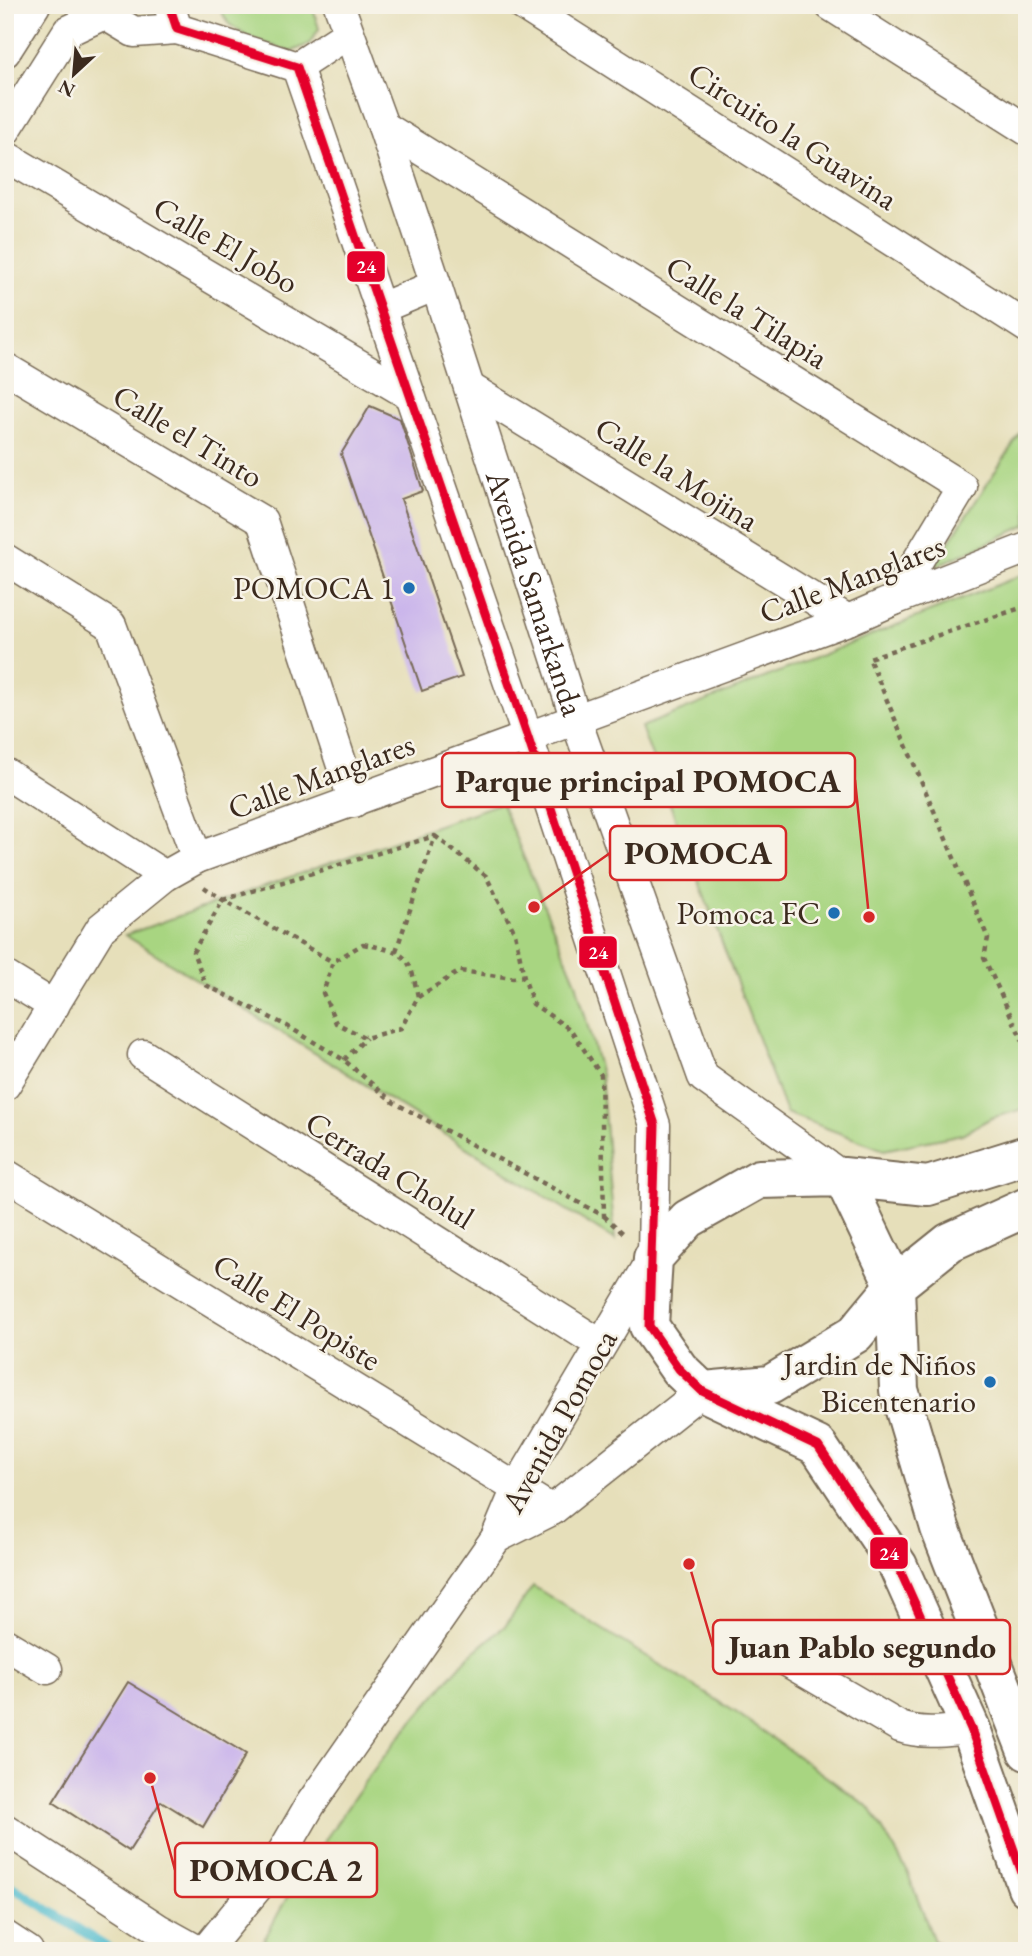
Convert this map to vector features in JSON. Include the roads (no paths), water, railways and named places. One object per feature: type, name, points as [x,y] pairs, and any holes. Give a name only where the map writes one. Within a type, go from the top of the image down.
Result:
[{"type":"main road","name":"Avenida Pomoca","points":[[653,1258],[688,1219],[759,1179],[844,1177],[928,1186],[1027,1155]]},
{"type":"main road","name":"Avenida Samarkanda","points":[[844,1177],[895,1286],[899,1390],[940,1528],[1027,1751]]},
{"type":"main road","points":[[702,1391],[770,1385],[855,1334],[895,1286],[950,1242],[1027,1207]]},
{"type":"main road","name":"Avenida Samarkanda","points":[[653,1258],[649,1326],[679,1369],[702,1391],[818,1446],[898,1566],[971,1729],[1027,1887]]},
{"type":"street","points":[[5,52],[35,5]]},
{"type":"street","name":"Avenida Samarkanda","points":[[339,5],[436,285],[576,720],[703,1077],[844,1177]]},
{"type":"street","name":"Circuito la Guavina","points":[[523,5],[1027,327]]},
{"type":"street","points":[[830,5],[1027,130]]},
{"type":"street","points":[[5,131],[68,31],[104,14],[134,32],[173,17],[297,67],[349,33]]},
{"type":"street","name":"Avenida Samarkanda","points":[[297,67],[528,738],[655,1125],[653,1258]]},
{"type":"street","name":"Calle la Tilapia","points":[[383,126],[962,487],[894,600]]},
{"type":"street","name":"Calle El Jobo","points":[[5,156],[410,395]]},
{"type":"street","points":[[380,308],[436,285]]},
{"type":"street","name":"Calle el Tinto","points":[[5,368],[262,521],[354,802]]},
{"type":"street","name":"Calle la Mojina","points":[[470,388],[848,620]]},
{"type":"street","name":"Calle Manglares","points":[[5,1085],[101,928],[165,876],[197,858],[848,620],[1027,548]]},
{"type":"street","points":[[5,559],[111,625],[197,858]]},
{"type":"street","points":[[5,772],[165,876]]},
{"type":"street","points":[[5,976],[54,1006]]},
{"type":"street","name":"Cerrada Cholul","points":[[143,1055],[600,1344]]},
{"type":"street","name":"Calle El Popiste","points":[[5,1174],[552,1510]]},
{"type":"street","name":"Avenida Pomoca","points":[[205,1951],[274,1867],[310,1805],[496,1538],[516,1488],[653,1258]]},
{"type":"street","name":"Avenida Pomoca","points":[[496,1538],[552,1510],[702,1391]]},
{"type":"street","points":[[754,1643],[900,1727],[926,1733],[971,1729]]},
{"type":"street","points":[[5,1644],[47,1669]]},
{"type":"street","points":[[5,1829],[160,1930],[198,1951]]},
{"type":"street","points":[[5,1936],[28,1951]]},
{"type":"waterway","points":[[5,1882],[113,1951]]},
{"type":"place","name":"POMOCA 1","points":[[409,588]]},
{"type":"place","name":"POMOCA","points":[[534,907]]},
{"type":"place","name":"Pomoca FC","points":[[834,913]]},
{"type":"place","name":"Parque principal POMOCA","points":[[869,917]]},
{"type":"place","name":"Jardin de Niños Bicentenario","points":[[990,1382]]},
{"type":"place","name":"Juan Pablo segundo","points":[[689,1564]]},
{"type":"place","name":"POMOCA 2","points":[[150,1778]]}]
